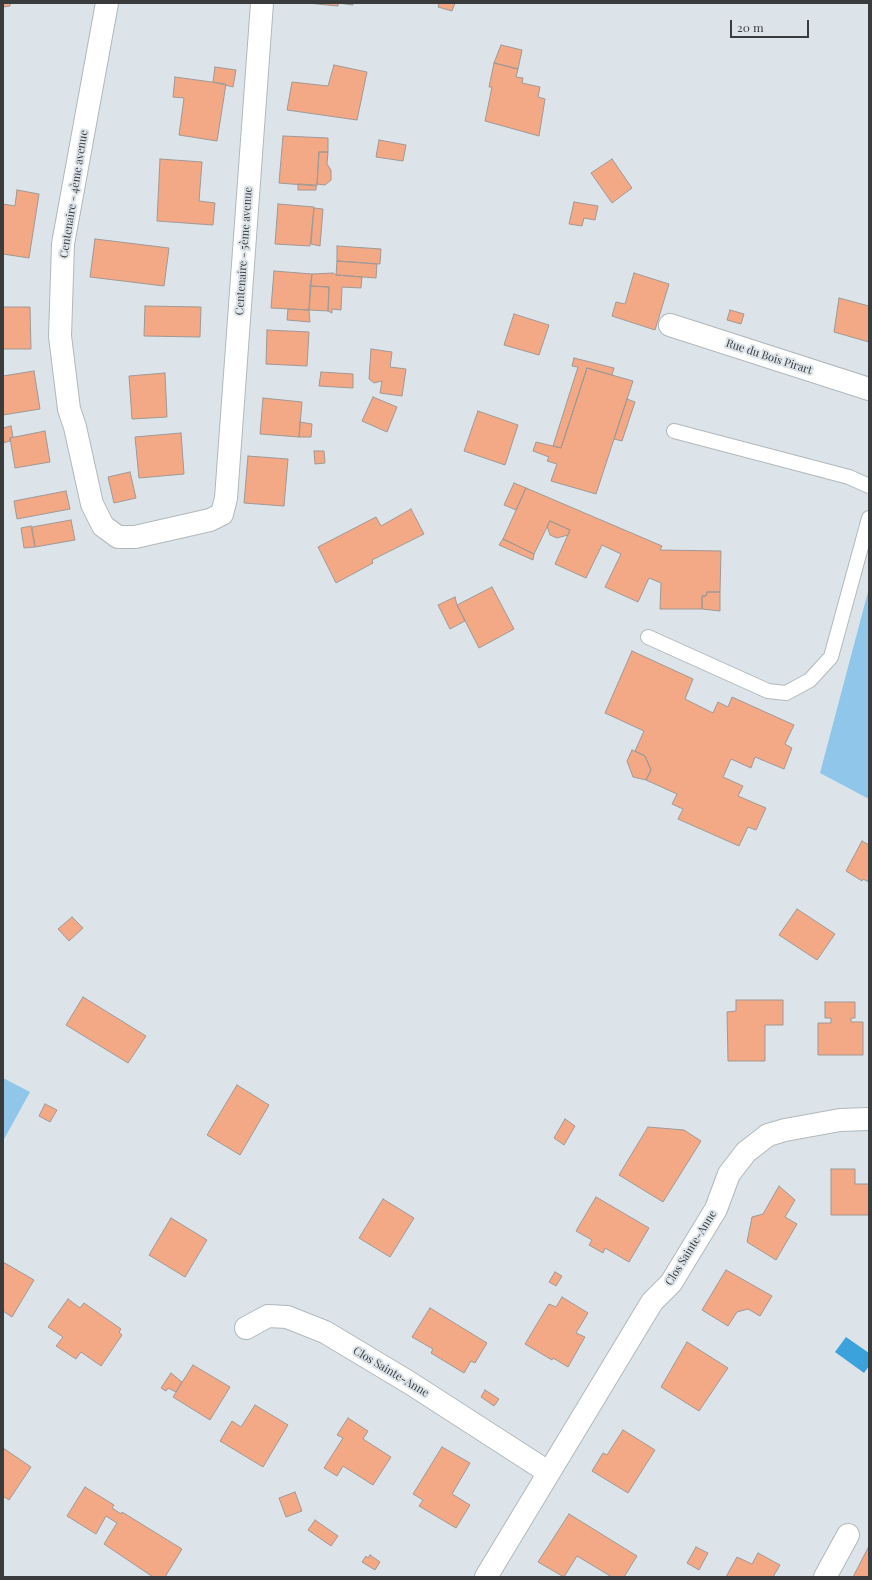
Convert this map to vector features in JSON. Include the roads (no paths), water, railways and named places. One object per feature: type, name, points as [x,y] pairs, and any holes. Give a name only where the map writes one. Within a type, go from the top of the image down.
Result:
[{"type":"street","name":"Centenaire - 4ème avenue","points":[[107,3],[63,244],[60,336],[69,409],[75,427],[92,504],[103,526],[118,538],[136,537],[210,520],[222,514],[226,498]]},
{"type":"street","name":"Centenaire - 5ème avenue","points":[[226,498],[262,3]]},
{"type":"street","name":"Rue du Bois Pirart","points":[[670,325],[869,389]]},
{"type":"street","name":"Clos Sainte-Anne","points":[[486,1577],[652,1302],[671,1283],[716,1209],[729,1174],[746,1152],[768,1136],[785,1130],[840,1120],[869,1119]]},
{"type":"street","name":"Clos Sainte-Anne","points":[[246,1328],[268,1316],[287,1317],[325,1332],[410,1383],[548,1472]]},
{"type":"street","points":[[825,1577],[848,1536]]},
{"type":"lane","points":[[674,431],[849,477],[869,486]]},
{"type":"lane","points":[[648,637],[768,691],[786,693],[810,680],[831,657],[869,518]]}]
